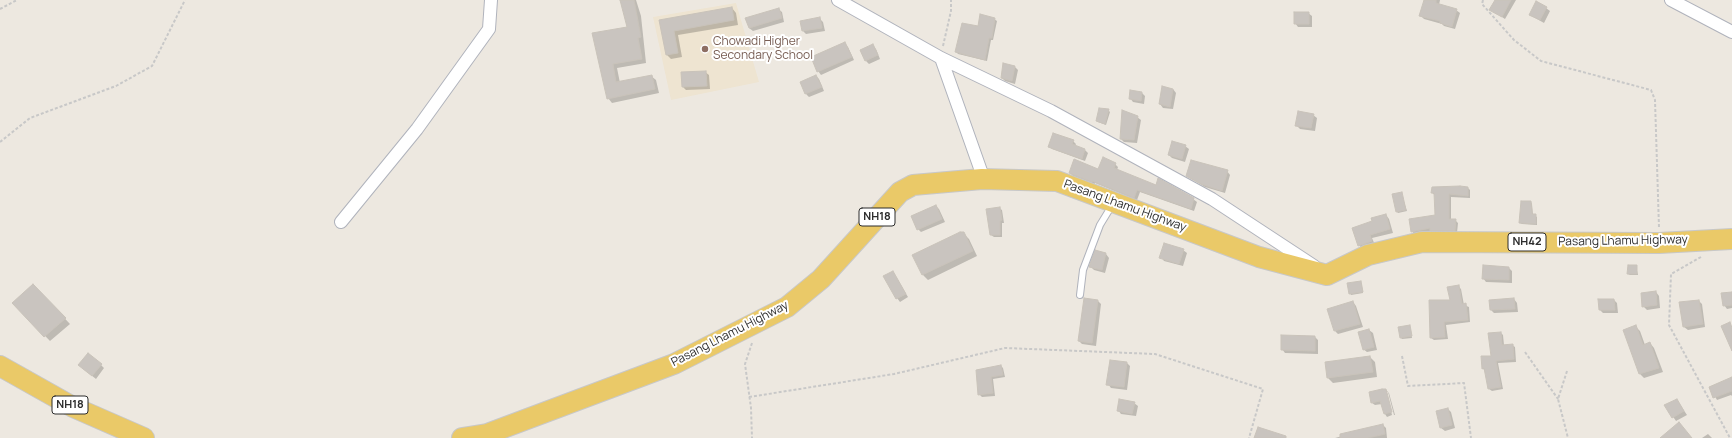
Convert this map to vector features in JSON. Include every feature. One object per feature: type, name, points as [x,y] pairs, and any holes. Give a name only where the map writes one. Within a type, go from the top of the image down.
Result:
[{"type":"main road","name":"Pasang Lhamu Highway","points":[[462,438],[487,434],[674,364],[787,307],[821,279],[900,192],[913,185],[982,178],[1057,181],[1175,224],[1259,257],[1327,275],[1368,255],[1422,242],[1659,243],[1732,239]]},
{"type":"main road","name":"NH18","points":[[0,366],[73,407],[144,438]]},
{"type":"street","points":[[341,222],[417,129],[489,28],[491,0]]},
{"type":"street","points":[[838,0],[941,58],[1051,111],[1212,199],[1327,275]]},
{"type":"street","points":[[1671,0],[1732,32]]},
{"type":"street","points":[[941,58],[981,171],[982,178]]},
{"type":"lane","points":[[1080,295],[1083,270],[1100,226],[1111,207],[1112,202]]},
{"type":"path","points":[[0,9],[18,0]]},
{"type":"path","points":[[0,142],[30,118],[116,86],[152,66],[186,0]]},
{"type":"path","points":[[941,58],[951,11],[951,0]]},
{"type":"path","points":[[1483,0],[1482,4],[1514,40],[1541,60],[1650,90],[1655,100],[1659,243]]},
{"type":"path","points":[[1705,255],[1671,274],[1669,325],[1730,438]]},
{"type":"path","points":[[751,324],[752,345],[745,364],[752,438]]},
{"type":"path","points":[[749,397],[894,374],[1005,348],[1155,354],[1263,389],[1249,438]]},
{"type":"path","points":[[1525,352],[1558,398],[1568,438]]},
{"type":"path","points":[[1402,356],[1408,386],[1464,383],[1471,438]]},
{"type":"path","points":[[1558,398],[1567,371]]},
{"type":"shaded area","name":"Chowadi Higher Secondary School","points":[[736,3],[759,82],[671,100],[653,17]]},
{"type":"building","points":[[620,0],[634,0],[641,37],[638,38],[642,59],[613,64],[616,82],[652,75],[655,89],[607,99],[592,33],[627,27]]},
{"type":"building","points":[[1424,0],[1436,0],[1436,3],[1457,9],[1452,27],[1440,23],[1440,21],[1419,16]]},
{"type":"building","points":[[1495,0],[1511,0],[1502,17],[1489,10]]},
{"type":"building","points":[[1536,1],[1547,7],[1540,20],[1529,15]]},
{"type":"building","points":[[732,7],[734,20],[674,31],[678,53],[666,55],[659,20]]},
{"type":"building","points":[[779,8],[782,18],[749,28],[745,18]]},
{"type":"building","points":[[1294,12],[1309,12],[1309,24],[1294,24]]},
{"type":"building","points":[[980,14],[995,18],[992,38],[989,38],[985,60],[955,52],[962,23],[978,26]]},
{"type":"building","points":[[820,17],[822,28],[802,31],[800,21]]},
{"type":"building","points":[[845,42],[852,57],[817,72],[811,57]]},
{"type":"building","points":[[873,44],[878,55],[865,61],[860,50]]},
{"type":"building","points":[[1003,63],[1015,66],[1012,81],[1001,78]]},
{"type":"building","points":[[706,71],[707,86],[682,87],[681,72]]},
{"type":"building","points":[[816,75],[822,87],[805,94],[800,82]]},
{"type":"building","points":[[1162,86],[1173,89],[1170,107],[1159,104]]},
{"type":"building","points":[[1130,90],[1142,92],[1141,101],[1129,99]]},
{"type":"building","points":[[1099,108],[1109,109],[1105,124],[1096,121]]},
{"type":"building","points":[[1122,110],[1138,116],[1134,140],[1120,139]]},
{"type":"building","points":[[1298,111],[1314,114],[1311,128],[1295,126]]},
{"type":"building","points":[[1053,133],[1074,140],[1072,144],[1085,149],[1082,159],[1048,147]]},
{"type":"building","points":[[1172,141],[1186,145],[1182,159],[1168,155]]},
{"type":"building","points":[[1103,157],[1116,163],[1114,168],[1156,185],[1158,178],[1194,198],[1191,209],[1137,190],[1134,198],[1069,173],[1074,159],[1098,169]]},
{"type":"building","points":[[1191,160],[1228,170],[1222,191],[1201,184],[1186,176]]},
{"type":"building","points":[[1432,187],[1468,187],[1468,196],[1449,194],[1449,219],[1456,219],[1455,231],[1430,231],[1430,228],[1411,232],[1409,219],[1435,215],[1434,193],[1431,193]]},
{"type":"building","points":[[1402,192],[1406,210],[1396,212],[1392,194]]},
{"type":"building","points":[[1521,201],[1531,201],[1532,214],[1536,214],[1536,224],[1519,223]]},
{"type":"building","points":[[936,205],[942,219],[917,230],[911,216]]},
{"type":"building","points":[[1000,207],[1002,220],[1000,221],[1000,235],[990,235],[986,209]]},
{"type":"building","points":[[1386,214],[1390,229],[1370,235],[1372,241],[1358,246],[1352,228],[1372,221],[1371,218]]},
{"type":"building","points":[[960,232],[964,232],[973,251],[922,275],[912,255]]},
{"type":"building","points":[[1164,243],[1184,249],[1179,264],[1159,258]]},
{"type":"building","points":[[1095,250],[1106,253],[1102,270],[1089,267]]},
{"type":"building","points":[[1483,265],[1509,267],[1509,280],[1482,279]]},
{"type":"building","points":[[1628,265],[1637,265],[1637,274],[1627,274]]},
{"type":"building","points":[[893,271],[906,294],[896,299],[883,276]]},
{"type":"building","points":[[1361,281],[1363,292],[1349,294],[1347,283]]},
{"type":"building","points":[[33,284],[66,318],[44,337],[12,303]]},
{"type":"building","points":[[1459,285],[1462,304],[1466,303],[1468,320],[1444,322],[1445,337],[1430,338],[1429,300],[1450,300],[1447,287]]},
{"type":"building","points":[[1656,291],[1657,305],[1642,307],[1641,293]]},
{"type":"building","points":[[1732,292],[1732,305],[1723,306],[1721,293]]},
{"type":"building","points":[[1084,298],[1098,300],[1092,343],[1078,341]]},
{"type":"building","points":[[1514,298],[1515,309],[1490,310],[1489,300]]},
{"type":"building","points":[[1598,299],[1614,299],[1615,310],[1599,310]]},
{"type":"building","points":[[1699,300],[1703,324],[1683,327],[1679,302]]},
{"type":"building","points":[[1353,301],[1360,324],[1334,331],[1327,309]]},
{"type":"building","points":[[1730,322],[1732,328],[1732,351],[1721,326]]},
{"type":"building","points":[[1410,325],[1412,336],[1400,338],[1398,327]]},
{"type":"building","points":[[1636,325],[1643,345],[1650,342],[1659,368],[1639,374],[1623,330]]},
{"type":"building","points":[[1369,329],[1374,347],[1363,350],[1358,332]]},
{"type":"building","points":[[1501,332],[1502,345],[1513,344],[1514,359],[1496,361],[1501,387],[1488,389],[1484,368],[1482,369],[1481,356],[1491,356],[1488,333]]},
{"type":"building","points":[[1281,335],[1315,336],[1315,351],[1281,350]]},
{"type":"building","points":[[88,353],[102,364],[92,376],[78,365]]},
{"type":"building","points":[[1370,356],[1373,372],[1327,378],[1325,362]]},
{"type":"building","points":[[1110,360],[1127,362],[1124,387],[1106,385]]},
{"type":"building","points":[[1001,365],[1003,375],[991,377],[993,393],[978,395],[976,370]]},
{"type":"building","points":[[1732,377],[1732,391],[1713,398],[1709,387]]},
{"type":"building","points":[[1386,389],[1392,412],[1384,414],[1380,401],[1371,403],[1369,392]]},
{"type":"building","points":[[1119,399],[1135,402],[1132,414],[1117,411]]},
{"type":"building","points":[[1677,399],[1684,411],[1672,418],[1664,405]]},
{"type":"building","points":[[1448,408],[1452,425],[1440,428],[1436,411]]},
{"type":"building","points":[[1679,422],[1692,438],[1660,438]]},
{"type":"building","points":[[1383,424],[1385,434],[1368,438],[1340,438],[1340,434]]},
{"type":"building","points":[[1258,427],[1286,436],[1286,438],[1254,438]]},
{"type":"place","name":"Chowadi Higher Secondary School","points":[[705,49]]}]
